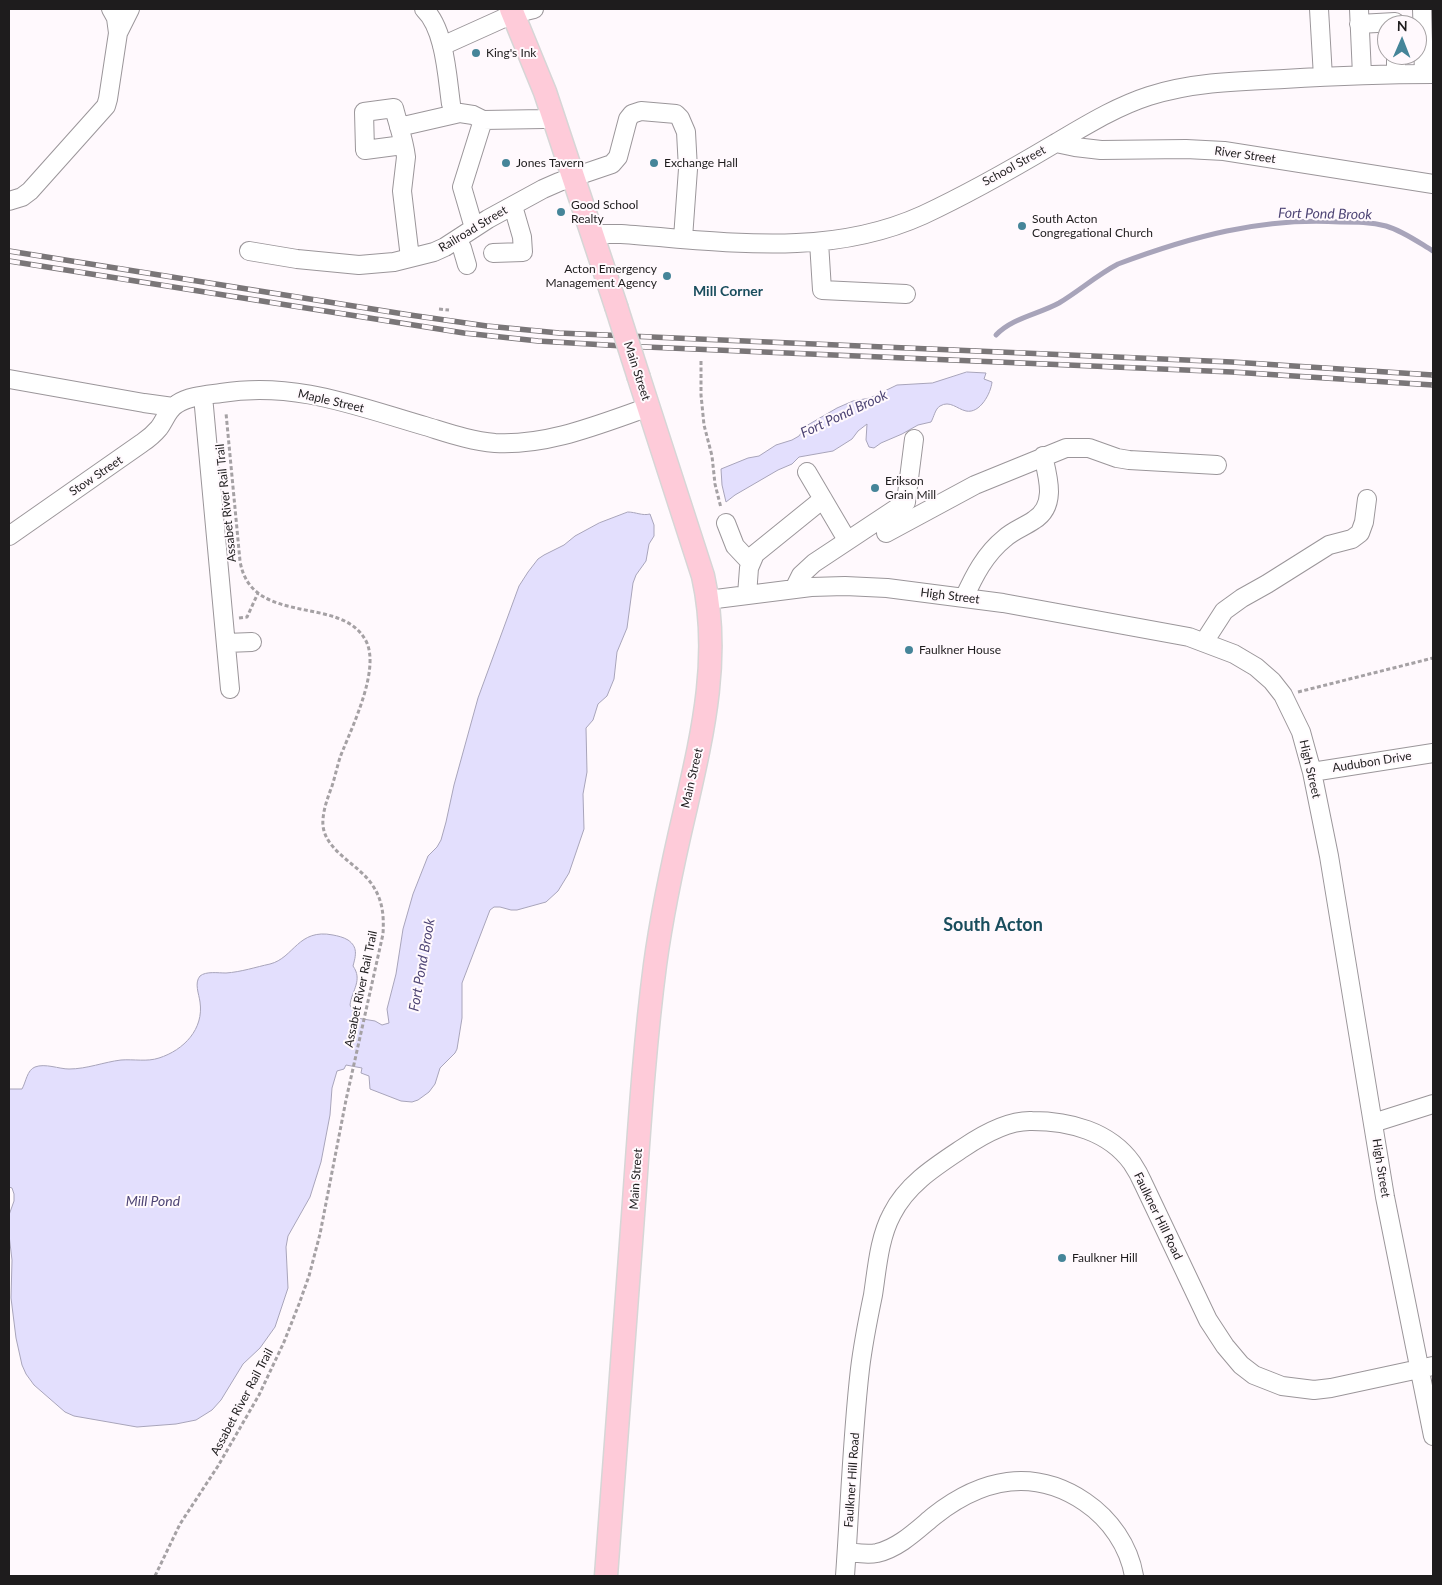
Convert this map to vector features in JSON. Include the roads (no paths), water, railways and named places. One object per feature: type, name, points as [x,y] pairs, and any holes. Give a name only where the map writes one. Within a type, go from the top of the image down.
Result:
[{"type":"main road","name":"Main Street","points":[[519,10],[701,566],[708,600],[711,654],[707,708],[665,902],[650,1005],[606,1576]]},
{"type":"street","points":[[9,201],[22,197],[30,191],[106,106],[118,33],[116,18],[111,9]]},
{"type":"street","points":[[118,33],[130,9]]},
{"type":"street","points":[[424,9],[431,18],[442,46],[451,104]]},
{"type":"street","points":[[1319,9],[1323,77]]},
{"type":"street","points":[[1422,9],[1429,74]]},
{"type":"street","points":[[442,46],[519,10]]},
{"type":"street","points":[[1362,75],[1359,16],[1377,17]]},
{"type":"street","points":[[1396,65],[1396,74]]},
{"type":"street","name":"School Street","points":[[593,234],[781,244],[819,242],[874,231],[923,215],[989,181],[1115,109],[1138,99],[1167,91],[1223,82],[1362,75],[1429,74]]},
{"type":"street","points":[[403,145],[365,150],[364,112],[394,108],[406,157],[402,202],[410,258]]},
{"type":"street","name":"Railroad Street","points":[[249,251],[354,265],[375,264],[438,251],[474,228],[547,187],[614,162],[618,157],[626,122],[632,114],[641,111],[676,114],[680,118],[686,132],[688,162],[682,238]]},
{"type":"street","points":[[399,127],[460,112],[483,120],[554,117]]},
{"type":"street","points":[[474,228],[462,187],[483,120]]},
{"type":"street","name":"River Street","points":[[1056,143],[1092,149],[1224,151],[1433,184]]},
{"type":"street","points":[[493,253],[523,252],[522,237],[513,206]]},
{"type":"street","points":[[457,239],[467,264]]},
{"type":"street","points":[[819,242],[822,290],[906,294]]},
{"type":"street","name":"Maple Street","points":[[9,379],[173,407],[181,402],[203,396],[245,390],[310,394],[349,403],[463,438],[502,443],[530,442],[552,438],[649,407]]},
{"type":"street","points":[[203,396],[230,689]]},
{"type":"street","name":"Stow Street","points":[[9,536],[142,443],[159,428],[173,407]]},
{"type":"street","points":[[794,589],[804,571],[847,540],[906,502],[914,439]]},
{"type":"street","points":[[886,533],[975,485],[1066,448],[1082,447],[1093,449],[1117,458],[1129,460],[1216,465]]},
{"type":"street","points":[[964,598],[977,571],[992,550],[1011,533],[1037,519],[1043,510],[1048,500],[1050,488],[1043,456]]},
{"type":"street","points":[[806,472],[847,540]]},
{"type":"street","points":[[747,595],[750,563],[755,554],[760,548],[823,499]]},
{"type":"street","points":[[1204,642],[1224,611],[1242,598],[1329,545],[1352,539],[1360,533],[1364,522],[1367,499]]},
{"type":"street","points":[[726,523],[735,546],[750,563]]},
{"type":"street","name":"High Street","points":[[708,600],[827,586],[867,586],[1003,603],[1189,636],[1234,654],[1256,667],[1272,681],[1283,696],[1301,732],[1312,772],[1329,856],[1389,1215],[1426,1368],[1433,1436]]},
{"type":"street","points":[[226,643],[252,642]]},
{"type":"street","name":"Audubon Drive","points":[[1312,772],[1433,753]]},
{"type":"street","points":[[1374,1123],[1433,1104]]},
{"type":"street","name":"Faulkner Hill Road","points":[[845,1576],[860,1370],[883,1238],[891,1215],[903,1196],[936,1166],[971,1142],[1005,1126],[1028,1121],[1073,1124],[1096,1133],[1116,1145],[1132,1163],[1143,1183],[1208,1320],[1225,1346],[1241,1365],[1254,1375],[1282,1386],[1314,1390],[1426,1368]]},
{"type":"street","points":[[846,1552],[877,1553],[897,1545],[945,1508],[972,1491],[1002,1482],[1033,1482],[1064,1490],[1078,1497],[1102,1516],[1121,1541],[1134,1576]]},
{"type":"water","points":[[967,372],[986,373],[984,379],[992,382],[987,397],[976,409],[966,411],[950,404],[944,404],[937,409],[931,422],[918,425],[874,448],[869,447],[866,440],[867,424],[852,439],[833,451],[799,457],[792,464],[778,470],[726,502],[721,469],[748,458],[759,456],[776,445],[792,440],[799,436],[806,426],[853,401],[870,398],[897,385],[932,383]]},
{"type":"water","name":"Mill Pond","points":[[628,512],[644,515],[650,514],[654,525],[654,536],[649,544],[646,561],[633,583],[627,628],[617,652],[614,679],[607,696],[598,704],[593,720],[586,728],[587,772],[583,794],[584,829],[569,873],[558,891],[546,902],[517,910],[494,907],[490,910],[462,983],[462,1018],[457,1049],[440,1068],[435,1084],[429,1092],[412,1102],[401,1101],[370,1089],[369,1076],[361,1073],[362,1068],[346,1065],[344,1069],[337,1071],[332,1088],[330,1115],[321,1162],[310,1197],[288,1236],[286,1247],[288,1288],[275,1327],[260,1348],[243,1364],[221,1400],[212,1410],[196,1420],[176,1424],[137,1427],[74,1416],[65,1412],[34,1385],[26,1374],[16,1338],[11,1298],[12,1260],[9,1235],[9,1215],[14,1201],[14,1194],[12,1188],[9,1187],[9,1089],[22,1089],[30,1071],[39,1066],[76,1069],[121,1060],[154,1059],[177,1050],[190,1037],[199,1021],[200,1002],[197,985],[200,976],[209,973],[237,972],[270,964],[278,961],[304,940],[321,934],[344,938],[355,948],[353,966],[356,971],[357,981],[350,1005],[357,1018],[375,1021],[382,1025],[389,1023],[387,1009],[396,974],[403,929],[413,894],[428,856],[441,840],[478,698],[519,586],[538,559],[599,523]]},
{"type":"waterway","name":"Fort Pond Brook","points":[[996,335],[1010,324],[1059,303],[1118,264],[1172,245],[1227,231],[1254,226],[1311,221],[1369,223],[1386,226],[1398,231],[1433,251]]},
{"type":"railway","points":[[9,251],[410,315],[487,326],[559,333],[1232,362],[1433,375]]},
{"type":"railway","points":[[9,261],[464,333],[538,341],[1232,372],[1433,385]]},
{"type":"place","name":"King's Ink","points":[[476,53]]},
{"type":"place","name":"Jones Tavern","points":[[506,163]]},
{"type":"place","name":"Exchange Hall","points":[[654,163]]},
{"type":"place","name":"Good School Realty","points":[[561,212]]},
{"type":"place","name":"South Acton Congregational Church","points":[[1022,226]]},
{"type":"place","name":"Acton Emergency Management Agency","points":[[667,276]]},
{"type":"place","name":"Erikson Grain Mill","points":[[875,488]]},
{"type":"place","name":"Faulkner House","points":[[909,650]]},
{"type":"place","name":"Faulkner Hill","points":[[1062,1258]]},
{"type":"district","name":"Mill Corner","points":[[728,291]]},
{"type":"district","name":"South Acton","points":[[993,925]]}]
